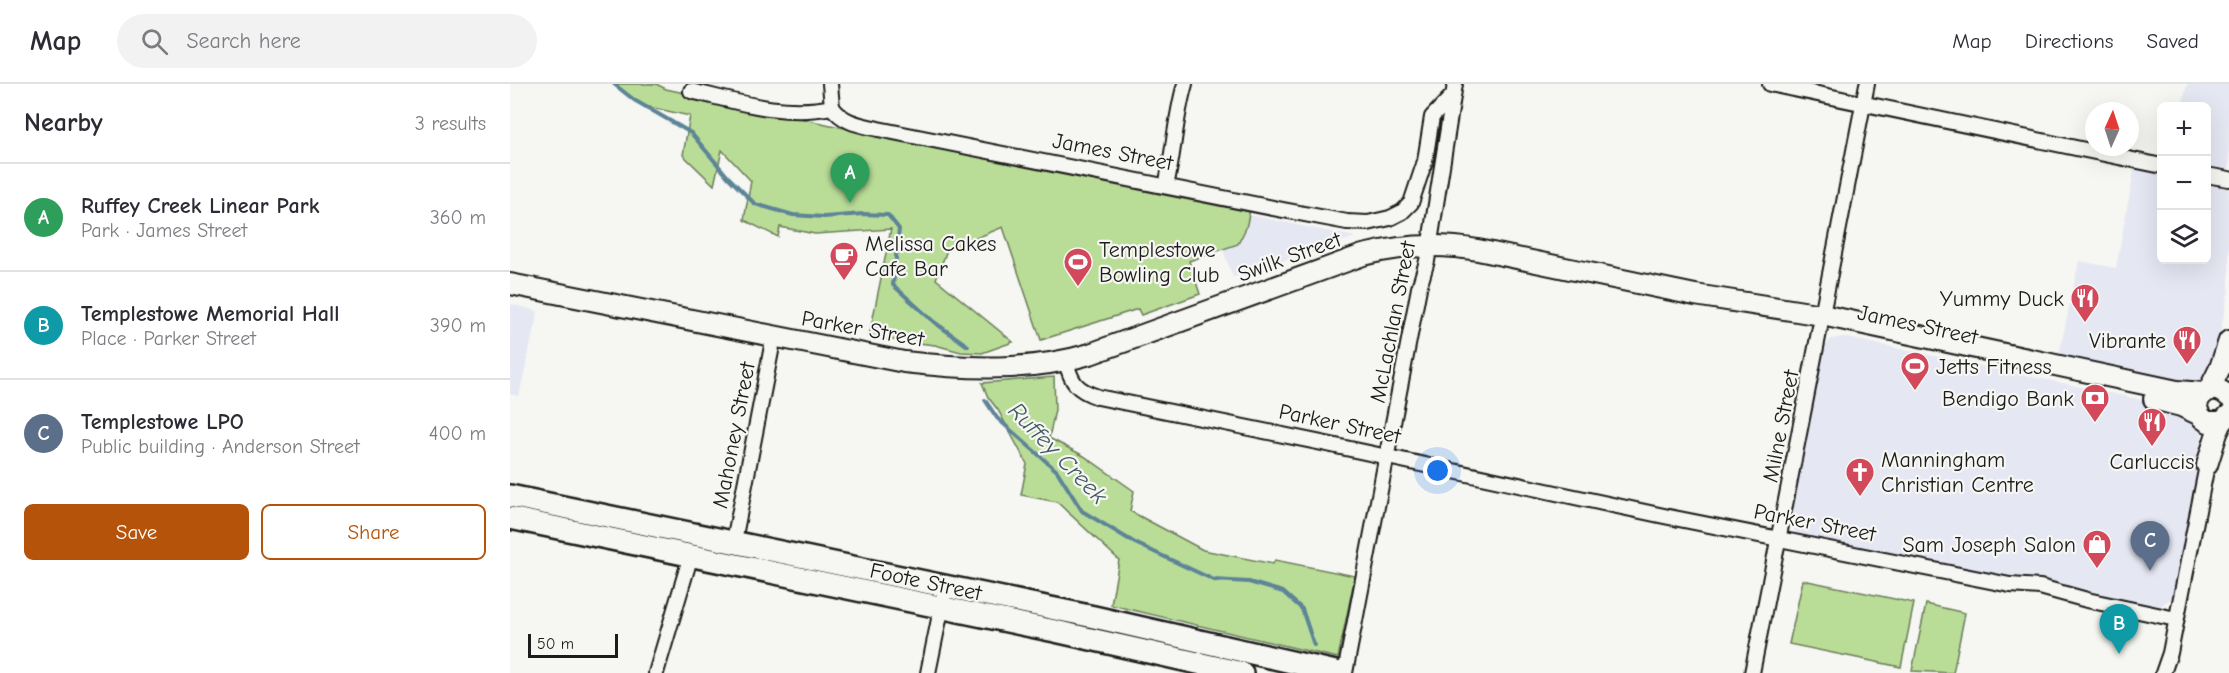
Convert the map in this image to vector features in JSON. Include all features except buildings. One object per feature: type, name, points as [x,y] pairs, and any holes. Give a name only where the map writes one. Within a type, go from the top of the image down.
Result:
[{"type":"main road","name":"James Street","points":[[1429,245],[1478,250],[2115,384],[2177,391],[2220,390],[2229,397]]},
{"type":"main road","name":"Swilk Street","points":[[1066,361],[1341,262],[1386,249],[1429,245]]},
{"type":"main road","name":"Parker Street","points":[[510,284],[904,362],[955,368],[1037,365],[1066,361]]},
{"type":"main road","points":[[2207,465],[2214,418],[2198,401],[2207,391],[2220,368],[2229,341]]},
{"type":"main road","name":"James Street","points":[[2115,384],[2214,418]]},
{"type":"main road","name":"Foote Street","points":[[510,496],[946,585],[1340,673]]},
{"type":"main road","name":"Foote Street","points":[[510,518],[941,607],[1242,673]]},
{"type":"street","points":[[692,91],[778,111],[811,112],[832,107],[830,84]]},
{"type":"street","points":[[1166,186],[1172,161],[1177,115],[1185,84]]},
{"type":"street","points":[[1770,84],[2157,165]]},
{"type":"street","name":"Milne Street","points":[[1752,673],[1780,539],[1867,84]]},
{"type":"street","name":"James Street","points":[[832,107],[837,115],[856,124],[1347,222],[1368,223],[1384,220],[1402,212],[1411,203],[1425,161],[1432,117],[1453,90]]},
{"type":"street","name":"McLachlan Street","points":[[1345,673],[1419,288],[1427,261],[1453,90]]},
{"type":"street","points":[[2211,176],[2229,179]]},
{"type":"street","name":"Mahoney Street","points":[[734,541],[774,336]]},
{"type":"street","name":"Parker Street","points":[[1066,361],[1070,378],[1082,392],[1098,398],[1780,539],[2010,585],[2040,587],[2087,600],[2176,619]]},
{"type":"street","points":[[2163,673],[2170,652],[2207,465]]},
{"type":"street","points":[[656,673],[691,555]]},
{"type":"street","points":[[928,673],[946,585]]},
{"type":"shaded area","points":[[2187,84],[2229,84],[2229,288],[2213,370],[2201,388],[2059,355],[2079,261],[2116,268],[2137,156],[2157,159],[2157,264],[2211,264],[2211,102],[2183,102]]},
{"type":"shaded area","points":[[1249,215],[1355,237],[1233,277],[1223,250],[1238,244],[1246,228]]},
{"type":"shaded area","points":[[510,304],[538,311],[519,396],[510,394]]},
{"type":"shaded area","points":[[1843,337],[2176,407],[2201,429],[2203,456],[2172,598],[2160,606],[2146,605],[2025,577],[2016,580],[1803,537],[1796,533],[1790,523],[1790,514],[1822,351],[1831,339]]},
{"type":"green space","points":[[614,84],[656,84],[666,89],[927,146],[1250,210],[1246,228],[1238,244],[1189,261],[1200,294],[1141,315],[1138,309],[1041,340],[1003,227],[947,250],[936,279],[1013,342],[982,353],[961,352],[935,345],[869,337],[891,229],[815,234],[780,227],[778,237],[744,220],[751,181],[722,150],[714,185],[683,155],[690,116],[645,106]]},
{"type":"green space","points":[[1054,377],[1055,410],[1049,438],[1084,456],[1134,491],[1130,511],[1203,550],[1273,564],[1275,560],[1355,576],[1338,658],[1111,605],[1119,560],[1057,502],[1021,495],[1027,464],[982,383]]},
{"type":"green space","points":[[1803,580],[1914,603],[1901,667],[1789,644]]},
{"type":"green space","points":[[1926,604],[1965,613],[1953,673],[1912,671]]},
{"type":"waterway","name":"Ruffey Creek","points":[[614,84],[634,100],[691,133],[728,177],[755,204],[793,215],[824,217],[888,215],[899,229],[893,285],[934,322],[968,346]]},
{"type":"waterway","name":"Ruffey Creek","points":[[985,400],[997,418],[1057,471],[1082,511],[1135,543],[1214,580],[1249,582],[1283,592],[1302,609],[1314,645]]},
{"type":"place","name":"Ruffey Creek Linear Park","points":[[850,203]]},
{"type":"place","name":"Melissa Cakes Cafe Bar","points":[[844,282]]},
{"type":"place","name":"Templestowe Bowling Club","points":[[1078,288]]},
{"type":"place","name":"Yummy Duck","points":[[2085,324]]},
{"type":"place","name":"Vibrante","points":[[2187,366]]},
{"type":"place","name":"Jetts Fitness","points":[[1915,392]]},
{"type":"place","name":"Bendigo Bank","points":[[2095,424]]},
{"type":"place","name":"Carluccis","points":[[2152,448]]},
{"type":"place","name":"Manningham Christian Centre","points":[[1860,498]]},
{"type":"place","name":"Sam Joseph Salon","points":[[2097,570]]},
{"type":"place","name":"Templestowe LPO","points":[[2150,571]]},
{"type":"place","name":"Templestowe Memorial Hall","points":[[2119,654]]}]
